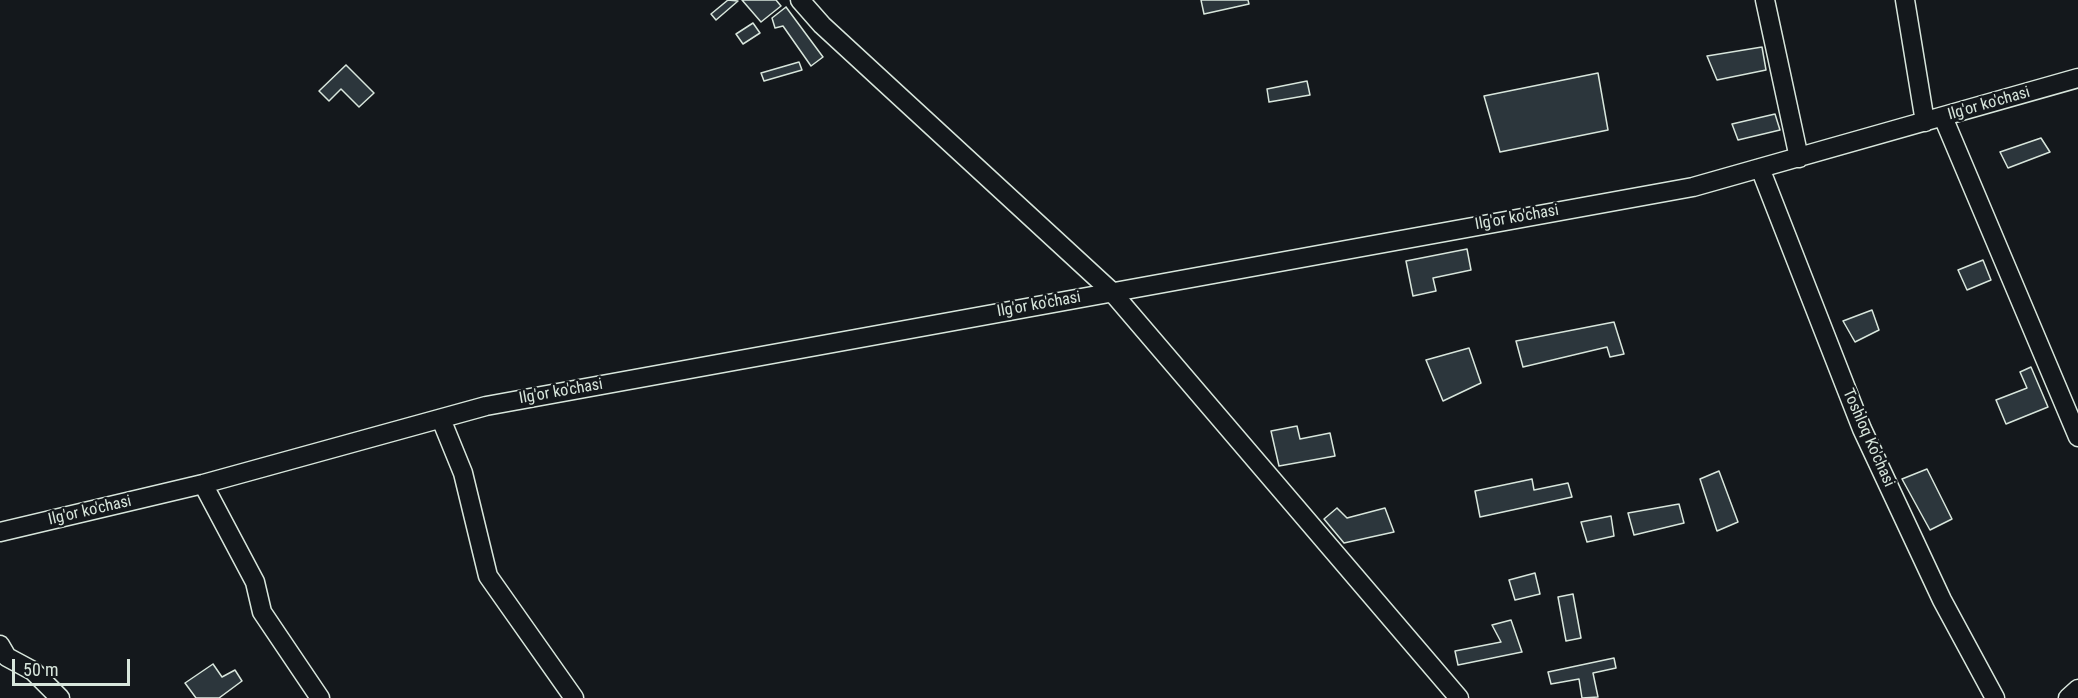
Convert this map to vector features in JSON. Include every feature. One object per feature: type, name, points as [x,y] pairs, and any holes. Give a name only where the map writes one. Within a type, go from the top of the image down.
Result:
[{"type":"street","points":[[800,0],[822,25],[1112,291],[1459,698]]},
{"type":"street","points":[[1764,0],[1799,158]]},
{"type":"street","points":[[1905,0],[1934,119],[2078,437]]},
{"type":"street","name":"Ilg'or ko'chasi","points":[[0,532],[203,484],[486,406],[1693,187],[2078,78]]},
{"type":"street","name":"Toshloq Ko'chasi","points":[[1760,168],[1862,429],[1942,600],[1995,698]]},
{"type":"street","points":[[441,419],[462,473],[488,576],[574,698]]},
{"type":"street","points":[[203,484],[255,582],[262,612],[320,698]]},
{"type":"street","points":[[0,645],[7,657],[8,665],[33,671],[60,698]]},
{"type":"street","points":[[2068,698],[2078,689]]},
{"type":"building","points":[[728,0],[738,1],[716,20],[711,14]]},
{"type":"building","points":[[742,0],[776,0],[781,6],[761,22]]},
{"type":"building","points":[[1201,0],[1248,0],[1249,4],[1204,14]]},
{"type":"building","points":[[786,7],[823,57],[811,66],[783,26],[775,28],[772,18]]},
{"type":"building","points":[[753,23],[760,33],[743,44],[736,34]]},
{"type":"building","points":[[1762,47],[1766,70],[1717,80],[1707,56]]},
{"type":"building","points":[[799,62],[802,70],[764,81],[761,73]]},
{"type":"building","points":[[346,65],[374,93],[359,107],[341,89],[329,101],[319,91]]},
{"type":"building","points":[[1598,73],[1608,130],[1500,152],[1484,96]]},
{"type":"building","points":[[1307,81],[1310,95],[1269,102],[1267,89]]},
{"type":"building","points":[[1775,114],[1780,130],[1738,140],[1732,124]]},
{"type":"building","points":[[2041,138],[2050,152],[2008,168],[2000,152]]},
{"type":"building","points":[[1467,249],[1471,270],[1433,278],[1436,291],[1413,296],[1406,261]]},
{"type":"building","points":[[1983,260],[1991,280],[1967,290],[1958,270]]},
{"type":"building","points":[[1872,310],[1879,330],[1855,342],[1843,321]]},
{"type":"building","points":[[1614,322],[1624,354],[1610,357],[1607,347],[1523,367],[1516,341]]},
{"type":"building","points":[[1469,348],[1481,383],[1443,401],[1426,360]]},
{"type":"building","points":[[2031,367],[2048,407],[2006,424],[1996,400],[2027,388],[2020,372]]},
{"type":"building","points":[[1297,426],[1300,439],[1330,433],[1335,456],[1279,466],[1271,431]]},
{"type":"building","points":[[1927,469],[1952,519],[1930,530],[1902,479]]},
{"type":"building","points":[[1719,471],[1738,522],[1717,531],[1700,479]]},
{"type":"building","points":[[1532,479],[1534,490],[1568,483],[1572,497],[1480,517],[1475,491]]},
{"type":"building","points":[[1679,504],[1684,523],[1634,535],[1628,513]]},
{"type":"building","points":[[1337,508],[1347,518],[1385,508],[1394,532],[1344,543],[1324,519]]},
{"type":"building","points":[[1611,516],[1614,536],[1587,542],[1581,522]]},
{"type":"building","points":[[1535,573],[1540,594],[1515,600],[1509,580]]},
{"type":"building","points":[[1573,594],[1581,638],[1566,641],[1558,597]]},
{"type":"building","points":[[1511,620],[1522,652],[1458,665],[1455,651],[1501,642],[1492,625]]},
{"type":"building","points":[[1614,658],[1616,668],[1593,673],[1598,697],[1582,698],[1579,679],[1551,684],[1548,672]]},
{"type":"building","points":[[213,664],[222,677],[235,670],[242,681],[219,698],[196,698],[185,683]]}]
